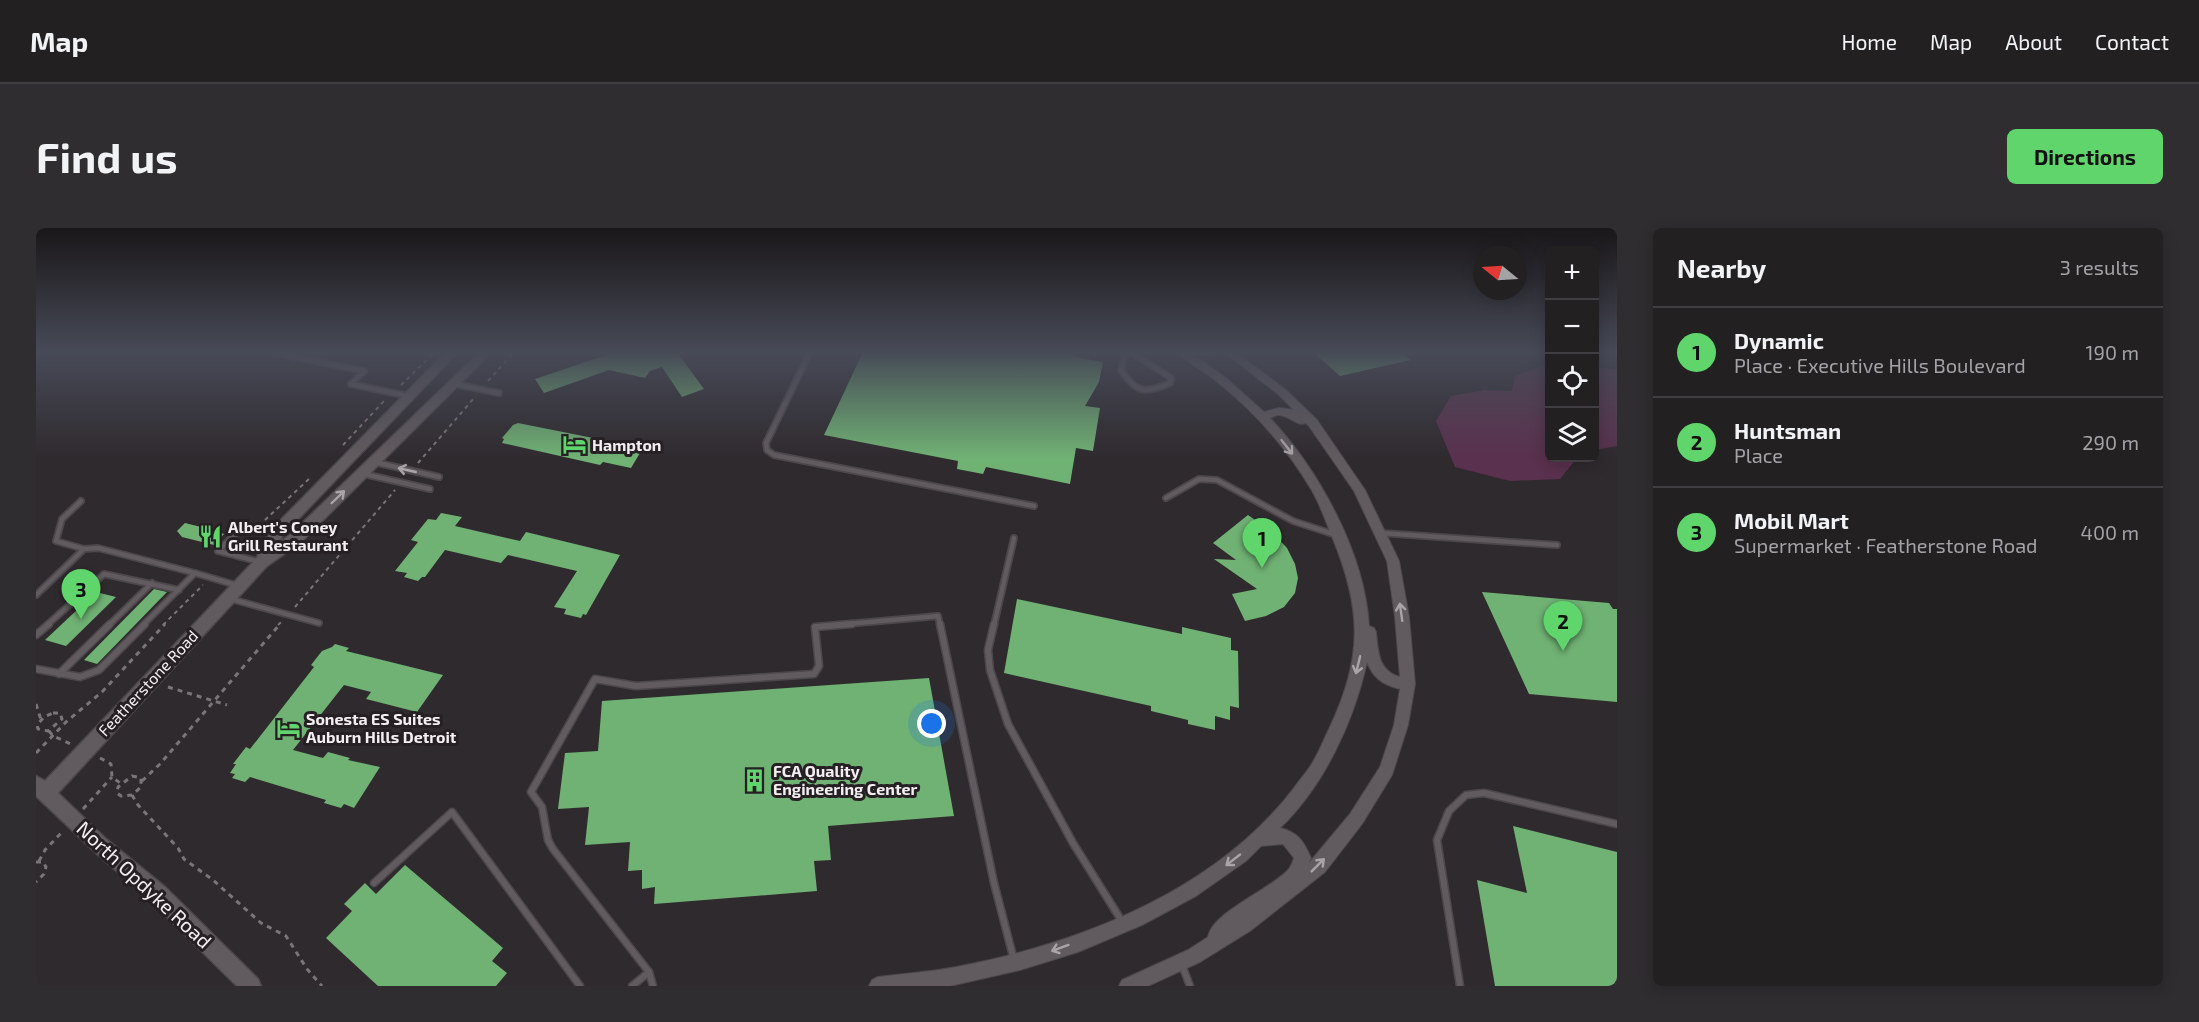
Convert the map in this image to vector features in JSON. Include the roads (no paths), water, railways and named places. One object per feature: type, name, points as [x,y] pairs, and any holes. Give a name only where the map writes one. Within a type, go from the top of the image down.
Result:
[{"type":"main road","name":"Featherstone Road","points":[[262,562],[277,533],[408,387]]},
{"type":"main road","name":"Featherstone Road","points":[[39,793],[262,562],[296,538],[451,387]]},
{"type":"main road","name":"North Opdyke Road","points":[[39,793],[158,894],[251,986]]},
{"type":"street","points":[[1233,387],[1264,417],[1318,491],[1350,563],[1358,596],[1368,622],[1375,669],[1386,679],[1408,684]]},
{"type":"street","points":[[1136,985],[1188,959],[1244,925],[1319,866],[1356,819],[1387,770],[1401,725],[1408,684],[1402,617],[1393,561],[1381,533],[1339,459],[1313,423],[1276,387]]},
{"type":"street","points":[[1264,417],[1275,410],[1289,411],[1300,418],[1339,459]]},
{"type":"street","points":[[920,986],[1041,956],[1124,925],[1166,905],[1227,865],[1273,828],[1311,778],[1336,737],[1362,647],[1358,596]]},
{"type":"street","points":[[1188,959],[1241,913],[1294,876],[1303,858],[1299,847],[1286,835],[1275,834],[1256,841]]},
{"type":"street","points":[[878,986],[961,975]]},
{"type":"lane","points":[[377,387],[404,391]]},
{"type":"lane","points":[[471,387],[499,393]]},
{"type":"lane","points":[[793,387],[766,443],[767,450],[774,455],[1034,506]]},
{"type":"lane","points":[[1137,387],[1152,392],[1161,387]]},
{"type":"lane","points":[[374,462],[439,477]]},
{"type":"lane","points":[[362,474],[430,489]]},
{"type":"lane","points":[[1166,498],[1199,479],[1217,480],[1293,521],[1338,535]]},
{"type":"lane","points":[[81,501],[62,519],[56,541],[84,549],[98,548],[239,586]]},
{"type":"lane","points":[[262,562],[218,551],[244,525],[277,533]]},
{"type":"lane","points":[[1381,533],[1557,545]]},
{"type":"lane","points":[[1014,538],[988,650],[992,678],[1014,741],[1084,864],[1124,925]]},
{"type":"lane","points":[[36,595],[84,549]]},
{"type":"lane","points":[[36,669],[80,677],[99,670],[195,573]]},
{"type":"lane","points":[[36,635],[104,574],[179,590]]},
{"type":"lane","points":[[59,674],[152,583]]},
{"type":"lane","points":[[227,598],[319,623]]},
{"type":"lane","points":[[653,986],[649,972],[553,849],[548,840],[542,807],[531,792],[595,679],[636,686],[814,674],[819,666],[815,627],[938,616],[994,883],[1015,962]]},
{"type":"lane","points":[[1460,986],[1437,840],[1449,811],[1466,795],[1484,793],[1617,824]]},
{"type":"lane","points":[[374,883],[452,812],[580,986]]},
{"type":"lane","points":[[1188,959],[1190,986]]},
{"type":"lane","points":[[632,986],[649,972]]},
{"type":"place","name":"Hampton","points":[[574,445]]},
{"type":"place","name":"Albert's Coney Grill Restaurant","points":[[210,536]]},
{"type":"place","name":"Dynamic","points":[[1262,568]]},
{"type":"place","name":"Mobil Mart","points":[[81,619]]},
{"type":"place","name":"Huntsman","points":[[1563,651]]},
{"type":"place","name":"Sonesta ES Suites Auburn Hills Detroit","points":[[288,728]]},
{"type":"place","name":"FCA Quality Engineering Center","points":[[755,780]]}]
